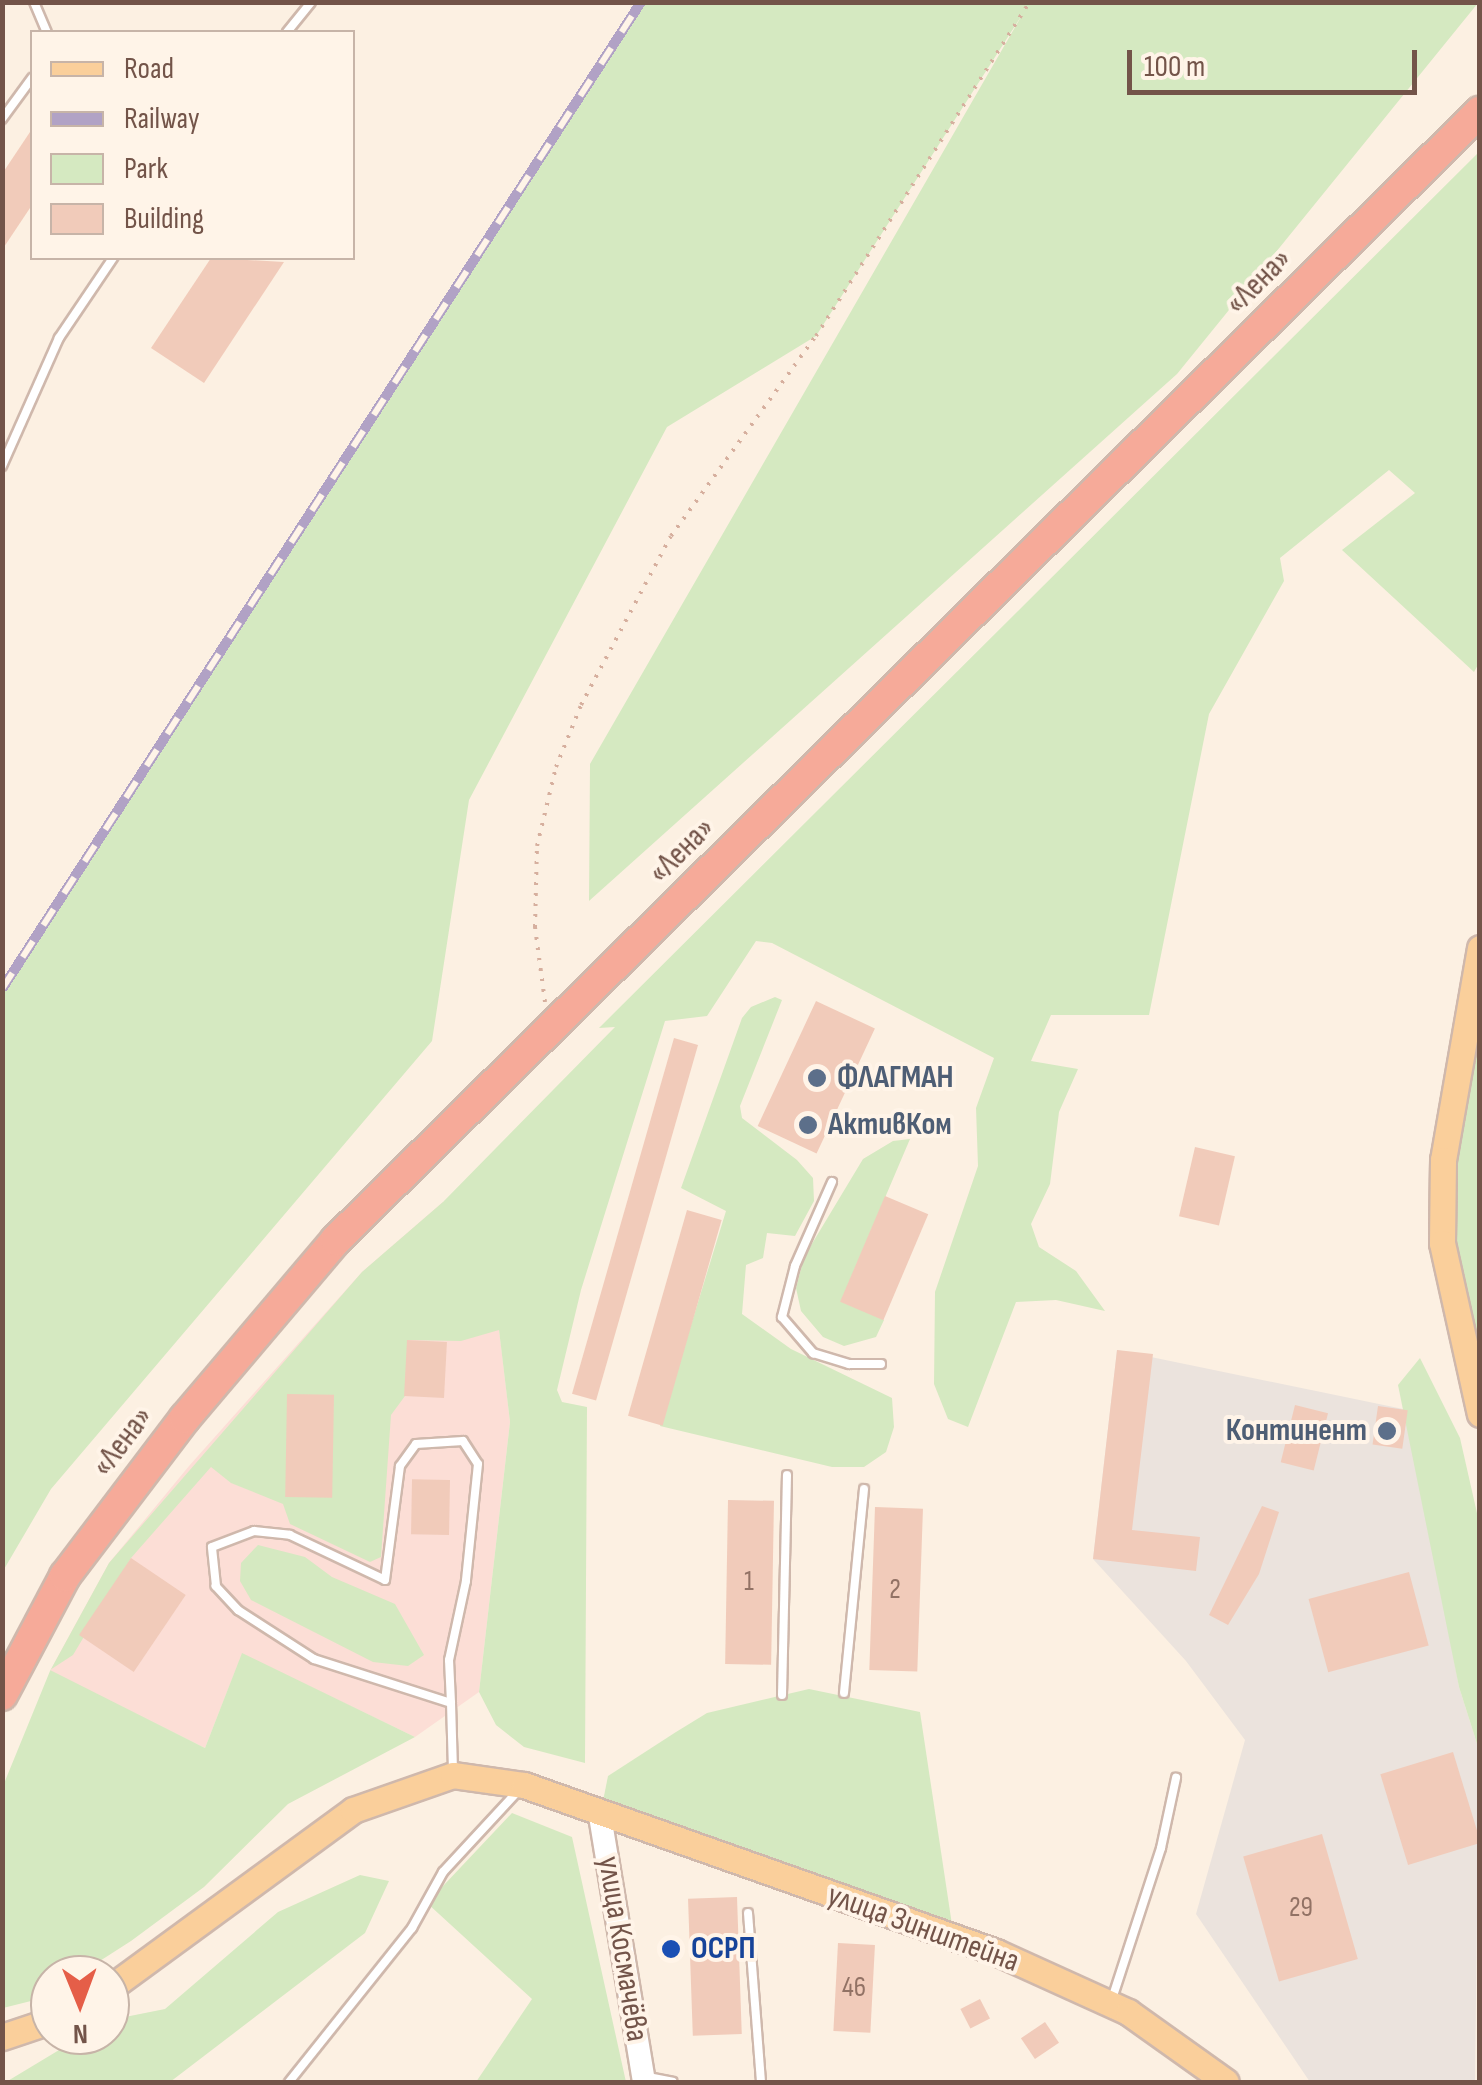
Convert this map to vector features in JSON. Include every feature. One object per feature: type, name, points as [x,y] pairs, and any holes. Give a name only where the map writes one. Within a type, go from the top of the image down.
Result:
[{"type":"highway","name":"«Лена»","points":[[2,1694],[65,1576],[184,1418],[336,1240],[1480,112]]},
{"type":"main road","points":[[1480,948],[1443,1160],[1442,1243],[1480,1414]]},
{"type":"main road","points":[[130,1973],[352,1810],[453,1775]]},
{"type":"main road","name":"улица Зинштейна","points":[[453,1775],[524,1785],[600,1816],[996,1952],[1110,2004],[1193,2054],[1226,2082]]},
{"type":"main road","name":"улица Космачёва","points":[[600,1816],[644,2080]]},
{"type":"main road","points":[[2,2036],[30,2027]]},
{"type":"lane","points":[[34,2],[46,30]]},
{"type":"lane","points":[[288,30],[311,2]]},
{"type":"lane","points":[[2,119],[30,81]]},
{"type":"lane","points":[[2,466],[58,338],[111,260]]},
{"type":"lane","points":[[832,1182],[794,1266],[782,1316],[814,1352],[848,1364],[882,1364]]},
{"type":"lane","points":[[451,1702],[314,1659],[238,1610],[216,1586],[212,1547],[254,1531],[290,1535],[385,1580],[400,1466],[416,1444],[463,1441],[478,1464],[466,1581],[450,1660],[453,1775]]},
{"type":"lane","points":[[782,1695],[787,1476]]},
{"type":"lane","points":[[844,1694],[864,1489]]},
{"type":"lane","points":[[1110,2004],[1161,1848],[1176,1778]]},
{"type":"lane","points":[[289,2082],[412,1928],[443,1872],[524,1785]]},
{"type":"lane","points":[[748,1912],[761,2082]]},
{"type":"lane","points":[[644,2080],[673,2082]]},
{"type":"path","points":[[552,1028],[538,964],[537,846],[556,767],[581,705],[671,536],[816,336],[1030,2]]},
{"type":"shaded area","points":[[443,1202],[499,1329],[510,1422],[479,1692],[415,1737],[242,1654],[205,1748],[50,1671],[109,1563],[189,1466],[362,1272]]},
{"type":"shaded area","points":[[1117,1350],[1408,1410],[1459,1687],[1479,1750],[1475,2082],[1310,2082],[1196,1914],[1245,1740],[1186,1661],[1093,1559]]},
{"type":"green space","points":[[641,3],[1478,3],[1177,374],[589,901],[590,764],[1022,15],[816,336],[667,427],[469,800],[432,1041],[51,1489],[3,1571],[3,992]]},
{"type":"green space","points":[[1479,152],[1479,663],[1474,672],[1342,550],[1415,493],[1389,470],[1280,558],[1284,581],[1209,714],[1149,1015],[1051,1015],[1031,1061],[1078,1069],[1059,1112],[1050,1184],[1031,1224],[1039,1247],[1076,1271],[1105,1311],[1056,1300],[1016,1302],[968,1427],[948,1419],[934,1384],[935,1292],[978,1166],[976,1108],[994,1058],[772,943],[756,941],[707,1016],[665,1021],[581,1290],[557,1390],[562,1402],[587,1407],[585,1763],[524,1747],[496,1725],[479,1692],[510,1422],[499,1330],[461,1341],[408,1340],[405,1396],[391,1415],[381,1557],[370,1562],[290,1524],[283,1504],[231,1483],[211,1467],[131,1558],[73,1655],[51,1669],[109,1563],[362,1272],[443,1202],[615,1027],[599,1028]]},
{"type":"green space","points":[[1479,948],[1479,1414],[1454,1304],[1443,1160]]},
{"type":"green space","points":[[775,997],[782,1000],[740,1106],[742,1118],[797,1160],[813,1178],[814,1201],[795,1236],[767,1233],[763,1258],[746,1265],[742,1314],[791,1349],[892,1398],[894,1427],[886,1452],[864,1467],[832,1467],[660,1426],[726,1211],[681,1188],[742,1018],[751,1007]]},
{"type":"green space","points":[[910,1139],[841,1301],[884,1320],[876,1337],[844,1346],[823,1337],[801,1311],[796,1288],[804,1257],[863,1159],[893,1141]]},
{"type":"green space","points":[[1420,1358],[1460,1438],[1479,1522],[1479,1750],[1459,1687],[1398,1385]]},
{"type":"green space","points":[[258,1545],[305,1557],[332,1577],[395,1604],[424,1655],[408,1666],[373,1662],[251,1600],[240,1581],[241,1563]]},
{"type":"green space","points":[[242,1653],[415,1737],[288,1804],[204,1887],[109,1955],[30,1955],[30,2001],[3,2008],[3,1786],[50,1670],[205,1748]]},
{"type":"green space","points":[[809,1689],[920,1712],[954,1938],[600,1816],[608,1776],[707,1713]]},
{"type":"green space","points":[[512,1813],[572,1837],[626,2082],[476,2082],[532,1999],[427,1903]]},
{"type":"green space","points":[[360,1875],[389,1881],[365,1933],[170,2082],[6,2082],[51,2055],[130,2055],[130,2016],[165,2009],[278,1912]]},
{"type":"building","points":[[30,132],[30,208],[2,250],[2,174]]},
{"type":"building","points":[[210,260],[284,262],[204,383],[151,348]]},
{"type":"building","points":[[816,1001],[875,1028],[817,1154],[758,1126]]},
{"type":"building","points":[[674,1038],[698,1045],[596,1401],[572,1394]]},
{"type":"building","points":[[1195,1147],[1235,1156],[1219,1225],[1179,1216]]},
{"type":"building","points":[[885,1196],[928,1214],[883,1320],[840,1302]]},
{"type":"building","points":[[687,1210],[722,1220],[663,1426],[628,1416]]},
{"type":"building","points":[[407,1340],[447,1342],[444,1398],[404,1396]]},
{"type":"building","points":[[1117,1350],[1153,1354],[1132,1530],[1200,1537],[1196,1571],[1093,1559]]},
{"type":"building","points":[[287,1394],[334,1395],[332,1498],[285,1497]]},
{"type":"building","points":[[1295,1405],[1328,1413],[1314,1470],[1281,1462]]},
{"type":"building","points":[[1378,1406],[1408,1410],[1402,1449],[1373,1445]]},
{"type":"building","points":[[412,1479],[450,1480],[449,1535],[411,1534]]},
{"type":"building","points":[[728,1500],[774,1501],[771,1665],[725,1664]]},
{"type":"building","points":[[1262,1506],[1279,1512],[1259,1574],[1228,1625],[1209,1615]]},
{"type":"building","points":[[875,1507],[923,1509],[917,1672],[869,1670]]},
{"type":"building","points":[[131,1558],[186,1595],[134,1672],[79,1635]]},
{"type":"building","points":[[1409,1572],[1429,1645],[1328,1672],[1309,1599]]},
{"type":"building","points":[[1453,1752],[1480,1843],[1408,1865],[1380,1774]]},
{"type":"building","points":[[1322,1834],[1358,1959],[1279,1982],[1243,1857]]},
{"type":"building","points":[[737,1897],[742,2034],[693,2036],[688,1899]]},
{"type":"building","points":[[838,1943],[875,1945],[870,2033],[833,2031]]},
{"type":"building","points":[[980,1999],[990,2019],[970,2029],[960,2009]]},
{"type":"building","points":[[1045,2022],[1059,2043],[1035,2059],[1021,2038]]},
{"type":"railway","points":[[2,989],[641,2]]},
{"type":"place","name":"ФЛАГМАН","points":[[817,1078]]},
{"type":"place","name":"АктивКом","points":[[808,1125]]},
{"type":"place","name":"Континент","points":[[1387,1431]]},
{"type":"place","name":"ОСРП","points":[[671,1949]]}]
